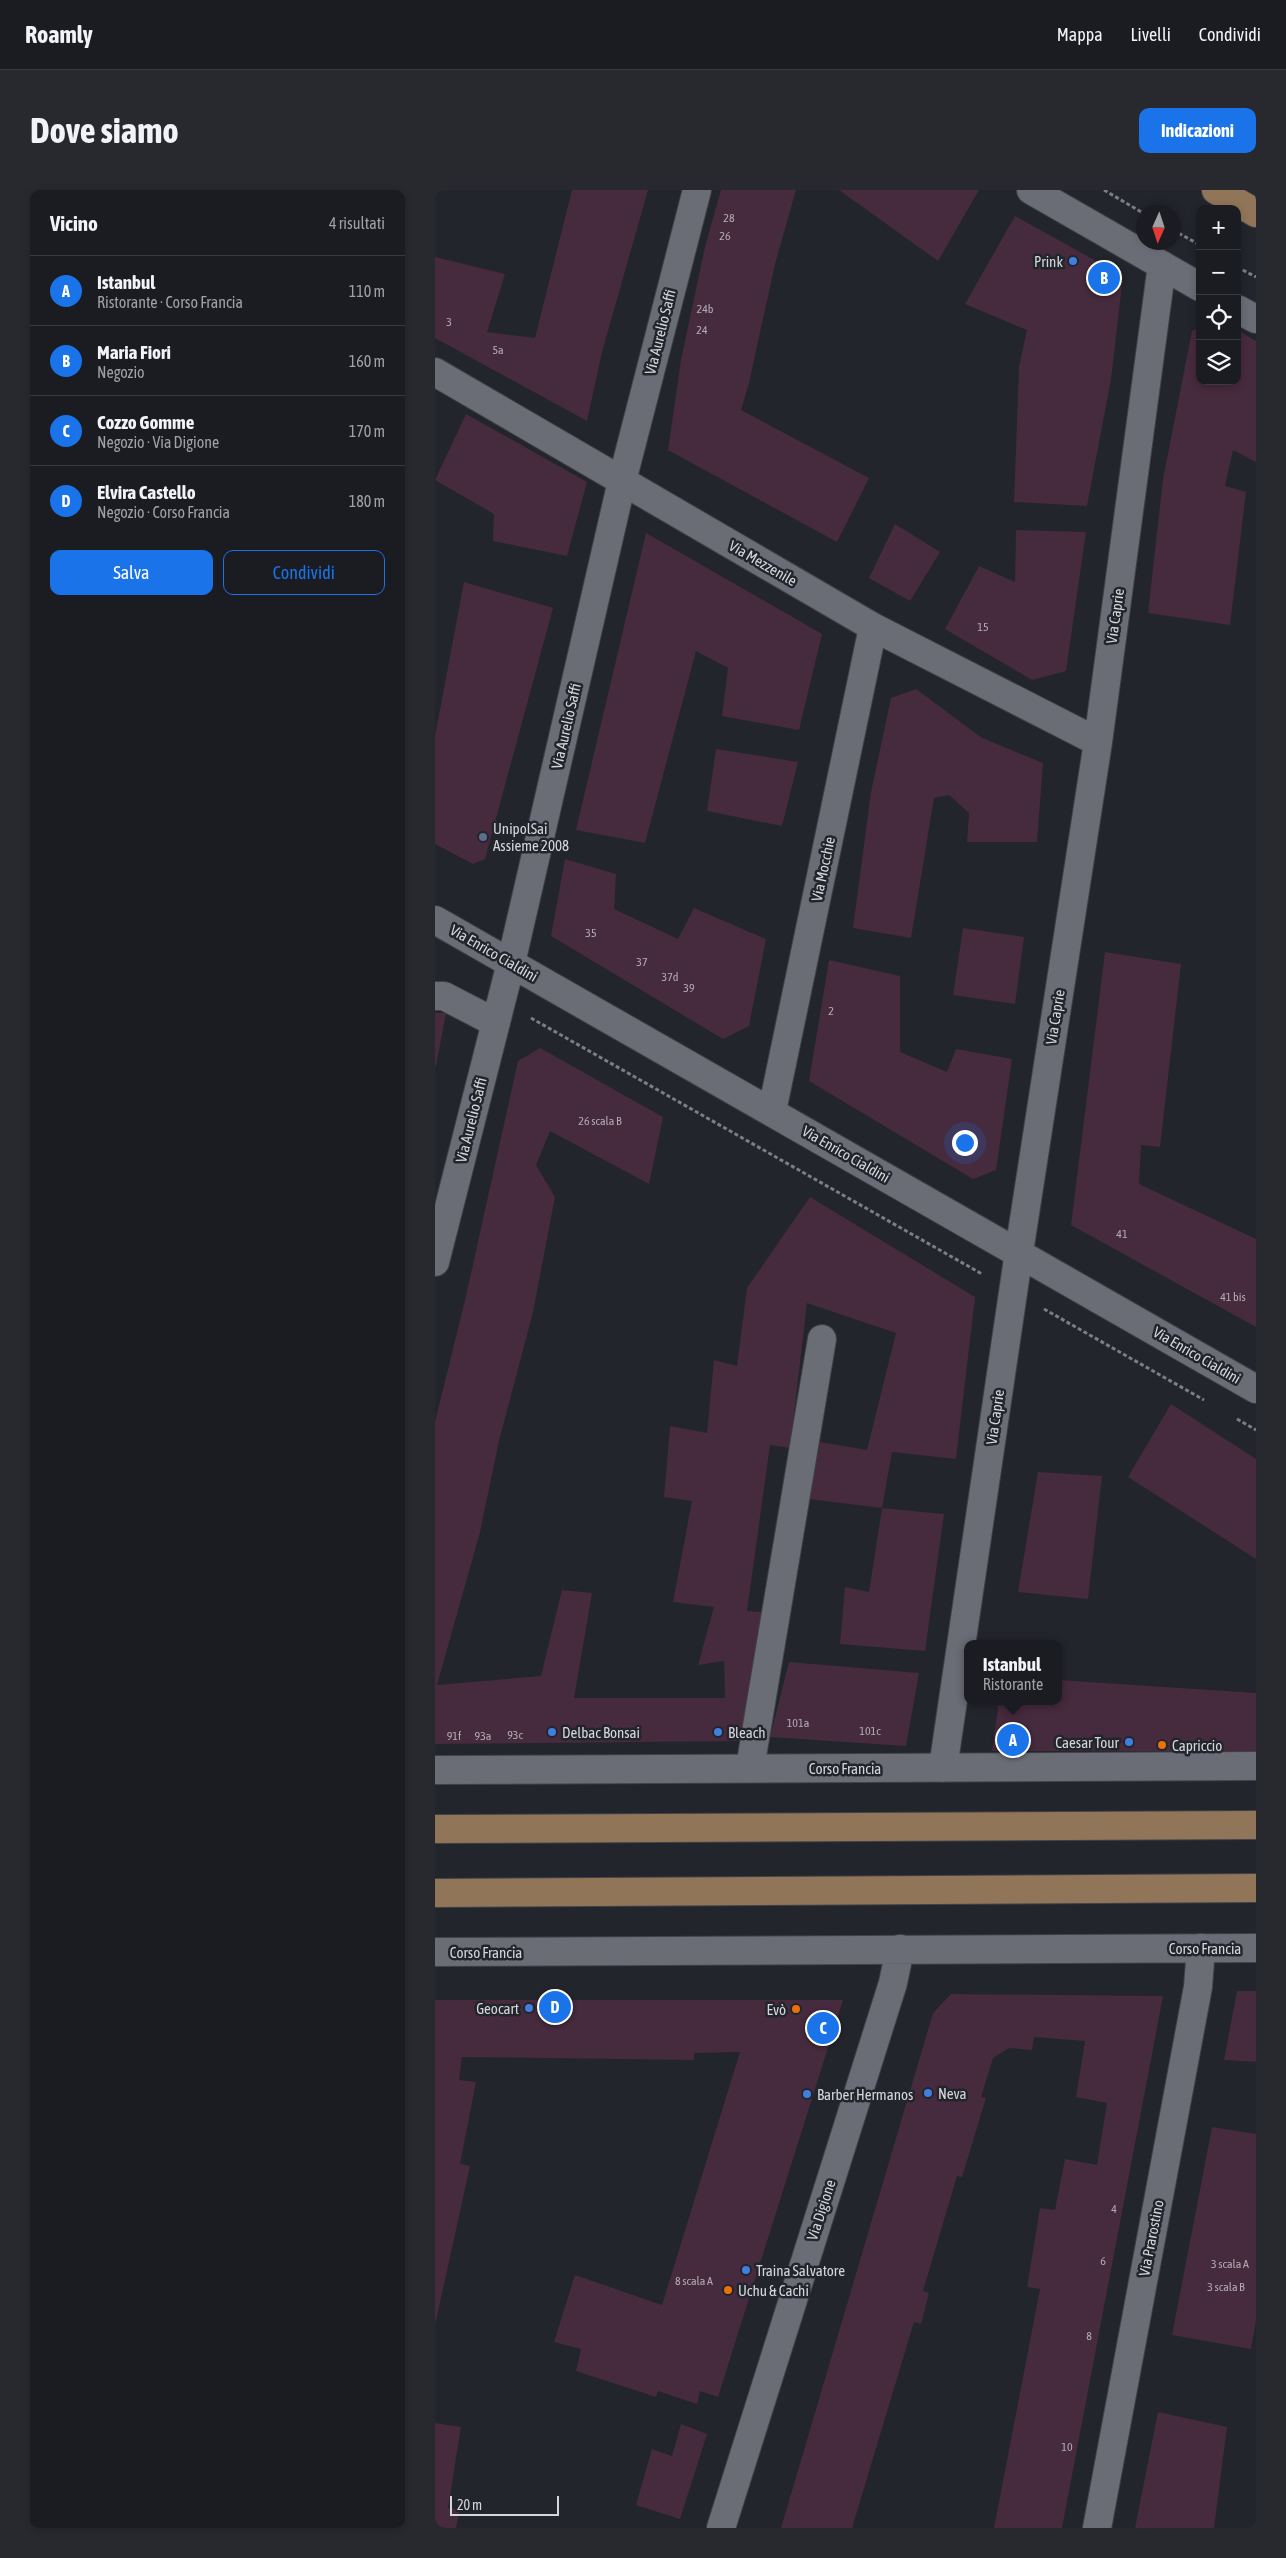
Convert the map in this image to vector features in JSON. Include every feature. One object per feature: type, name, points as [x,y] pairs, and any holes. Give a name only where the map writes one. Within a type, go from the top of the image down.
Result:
[{"type":"main road","points":[[1216,190],[1256,213]]},
{"type":"main road","points":[[435,1829],[1256,1825]]},
{"type":"main road","points":[[435,1893],[1256,1888]]},
{"type":"street","name":"Via Aurelio Saffi","points":[[435,1262],[511,963],[622,481],[697,190]]},
{"type":"street","points":[[1031,190],[1196,285]]},
{"type":"street","name":"Via Caprie","points":[[943,1768],[1019,1252],[1098,742],[1161,265]]},
{"type":"street","points":[[1241,310],[1256,319]]},
{"type":"street","name":"Via Mezzenile","points":[[435,372],[873,627],[1098,742]]},
{"type":"street","name":"Via Mocchie","points":[[771,1111],[873,627]]},
{"type":"street","name":"Via Enrico Cialdini","points":[[435,920],[1256,1389]]},
{"type":"street","points":[[435,996],[444,996],[499,1012]]},
{"type":"street","points":[[750,1768],[822,1339]]},
{"type":"street","name":"Corso Francia","points":[[435,1770],[1256,1766]]},
{"type":"street","name":"Via Prarostino","points":[[1097,2528],[1198,1987],[1201,1948]]},
{"type":"street","name":"Corso Francia","points":[[435,1952],[1256,1948]]},
{"type":"street","name":"Via Digione","points":[[721,2528],[893,1983],[901,1949]]},
{"type":"path","points":[[1104,190],[1136,209]]},
{"type":"path","points":[[1181,234],[1196,243]]},
{"type":"path","points":[[1241,269],[1256,277]]},
{"type":"path","points":[[499,1012],[1013,1292],[1213,1405]]},
{"type":"path","points":[[1230,1415],[1256,1430]]},
{"type":"building","points":[[572,190],[648,190],[602,352],[587,421],[435,338],[435,257],[505,274],[487,332],[535,338]]},
{"type":"building","points":[[721,190],[796,190],[775,264],[749,383],[741,410],[869,478],[837,542],[668,450],[681,360],[705,247]]},
{"type":"building","points":[[839,190],[979,190],[938,261]]},
{"type":"building","points":[[1015,216],[1123,276],[1111,379],[1087,506],[1014,502],[1019,367],[1027,330],[965,304]]},
{"type":"building","points":[[1196,329],[1196,385],[1241,385],[1241,332],[1256,341],[1256,462],[1233,450],[1225,486],[1246,492],[1230,625],[1148,613],[1163,479],[1192,331]]},
{"type":"building","points":[[466,414],[587,482],[567,556],[493,541],[494,514],[435,480]]},
{"type":"building","points":[[895,524],[940,552],[910,601],[869,578]]},
{"type":"building","points":[[1016,530],[1086,532],[1066,671],[1032,680],[945,629],[979,566],[1015,582]]},
{"type":"building","points":[[646,533],[822,634],[799,730],[722,716],[728,668],[696,651],[645,843],[576,830]]},
{"type":"building","points":[[464,582],[553,608],[485,859],[473,864],[435,844],[435,736]]},
{"type":"building","points":[[916,689],[982,738],[1043,763],[1037,842],[967,842],[969,813],[949,795],[934,798],[911,938],[853,928],[871,792],[891,698]]},
{"type":"building","points":[[716,749],[798,762],[782,826],[707,811]]},
{"type":"building","points":[[565,859],[616,874],[614,909],[678,939],[694,908],[766,939],[749,1026],[723,1039],[551,936]]},
{"type":"building","points":[[963,928],[1024,937],[1015,1004],[953,995]]},
{"type":"building","points":[[1105,952],[1181,964],[1160,1147],[1141,1145],[1139,1184],[1256,1239],[1256,1327],[1071,1225]]},
{"type":"building","points":[[829,960],[900,976],[900,1052],[947,1072],[956,1049],[1012,1059],[996,1170],[973,1179],[809,1081]]},
{"type":"building","points":[[435,1013],[446,1013],[436,1066],[435,1066]]},
{"type":"building","points":[[540,1048],[663,1117],[649,1184],[550,1131],[536,1165],[555,1197],[533,1312],[499,1441],[480,1532],[437,1685],[541,1676],[562,1590],[592,1593],[574,1698],[725,1698],[724,1661],[698,1665],[714,1607],[673,1602],[692,1501],[664,1497],[670,1426],[707,1433],[714,1360],[737,1366],[747,1288],[810,1197],[975,1297],[956,1459],[892,1452],[882,1508],[809,1499],[820,1442],[867,1450],[896,1333],[807,1303],[790,1448],[770,1445],[747,1611],[765,1612],[746,1741],[435,1744],[435,1422],[466,1296],[518,1061]]},
{"type":"building","points":[[1171,1404],[1256,1459],[1256,1559],[1128,1477]]},
{"type":"building","points":[[1038,1472],[1102,1476],[1088,1599],[1018,1592]]},
{"type":"building","points":[[882,1508],[944,1514],[925,1651],[840,1644],[845,1587],[869,1592]]},
{"type":"building","points":[[789,1662],[919,1673],[906,1746],[770,1737]]},
{"type":"building","points":[[1062,1680],[1256,1693],[1256,1751],[992,1751],[998,1705],[1062,1705]]},
{"type":"building","points":[[1237,1991],[1256,1991],[1256,2062],[1224,2060]]},
{"type":"building","points":[[951,1994],[1163,1996],[1062,2528],[994,2528],[1040,2289],[1027,2287],[1040,2208],[1055,2210],[1065,2159],[1097,2165],[1107,2103],[1076,2097],[1085,2041],[1034,2037],[1032,2050],[1009,2048],[993,2058],[981,2097],[986,2098],[962,2177],[957,2176],[923,2291],[929,2293],[921,2324],[914,2322],[852,2528],[781,2528],[933,2013]]},
{"type":"building","points":[[435,2000],[843,2000],[718,2397],[700,2391],[697,2404],[658,2391],[656,2397],[576,2371],[581,2349],[554,2342],[575,2275],[662,2305],[740,2052],[694,2053],[694,2060],[462,2057],[459,2080],[476,2082],[460,2164],[470,2166],[435,2325]]},
{"type":"building","points":[[1212,2127],[1256,2134],[1256,2321],[1251,2349],[1172,2335]]},
{"type":"building","points":[[1158,2412],[1227,2427],[1214,2528],[1135,2528]]},
{"type":"building","points":[[435,2423],[461,2427],[448,2508],[459,2510],[456,2528],[435,2528]]},
{"type":"building","points":[[681,2424],[707,2434],[680,2519],[636,2505],[652,2449],[672,2456]]},
{"type":"place","name":"Prink","points":[[1073,261]]},
{"type":"place","name":"Maria Fiori","points":[[1104,278]]},
{"type":"place","name":"UnipolSai Assieme 2008","points":[[483,837]]},
{"type":"place","name":"Delbac Bonsai","points":[[552,1732]]},
{"type":"place","name":"Bleach","points":[[718,1732]]},
{"type":"place","name":"Istanbul","points":[[1013,1740]]},
{"type":"place","name":"Caesar Tour","points":[[1129,1742]]},
{"type":"place","name":"Capriccio","points":[[1162,1745]]},
{"type":"place","name":"Elvira Castello","points":[[555,2007]]},
{"type":"place","name":"Geocart","points":[[529,2008]]},
{"type":"place","name":"Evò","points":[[796,2009]]},
{"type":"place","name":"Cozzo Gomme","points":[[823,2028]]},
{"type":"place","name":"Neva","points":[[928,2093]]},
{"type":"place","name":"Barber Hermanos","points":[[807,2094]]},
{"type":"place","name":"Traina Salvatore","points":[[746,2270]]},
{"type":"place","name":"Uchu & Cachi","points":[[728,2290]]}]
